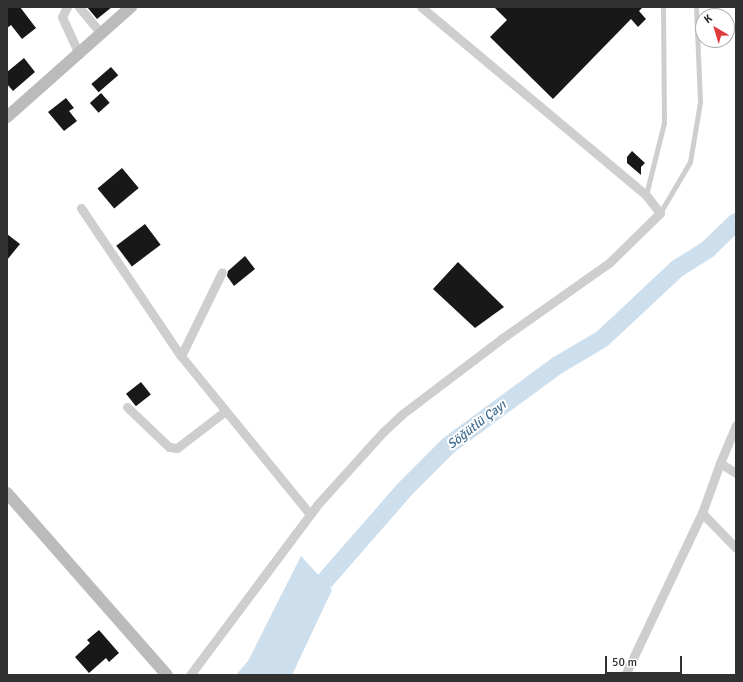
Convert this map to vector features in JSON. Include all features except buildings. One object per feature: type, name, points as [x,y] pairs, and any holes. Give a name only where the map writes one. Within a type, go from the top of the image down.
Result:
[{"type":"main road","points":[[7,117],[131,7]]},
{"type":"main road","points":[[7,493],[167,675]]},
{"type":"street","points":[[67,7],[62,17],[78,54]]},
{"type":"street","points":[[79,7],[101,33]]},
{"type":"street","points":[[190,675],[310,514],[401,415],[610,262],[660,213],[646,195],[421,7]]},
{"type":"street","points":[[81,208],[181,356],[224,412],[310,514]]},
{"type":"street","points":[[181,356],[222,272]]},
{"type":"street","points":[[127,407],[169,447],[177,448],[224,412]]},
{"type":"street","points":[[625,675],[702,513],[720,463],[736,425]]},
{"type":"street","points":[[720,463],[736,473]]},
{"type":"street","points":[[702,513],[736,548]]},
{"type":"lane","points":[[646,195],[664,123],[663,7]]},
{"type":"lane","points":[[660,213],[690,162],[700,102],[696,7]]},
{"type":"water","points":[[301,556],[332,590],[292,675],[236,675],[248,661]]},
{"type":"waterway","name":"Söğütlü Çayı","points":[[309,599],[405,489],[449,445],[558,365],[602,339],[678,268],[708,249],[736,222]]}]
